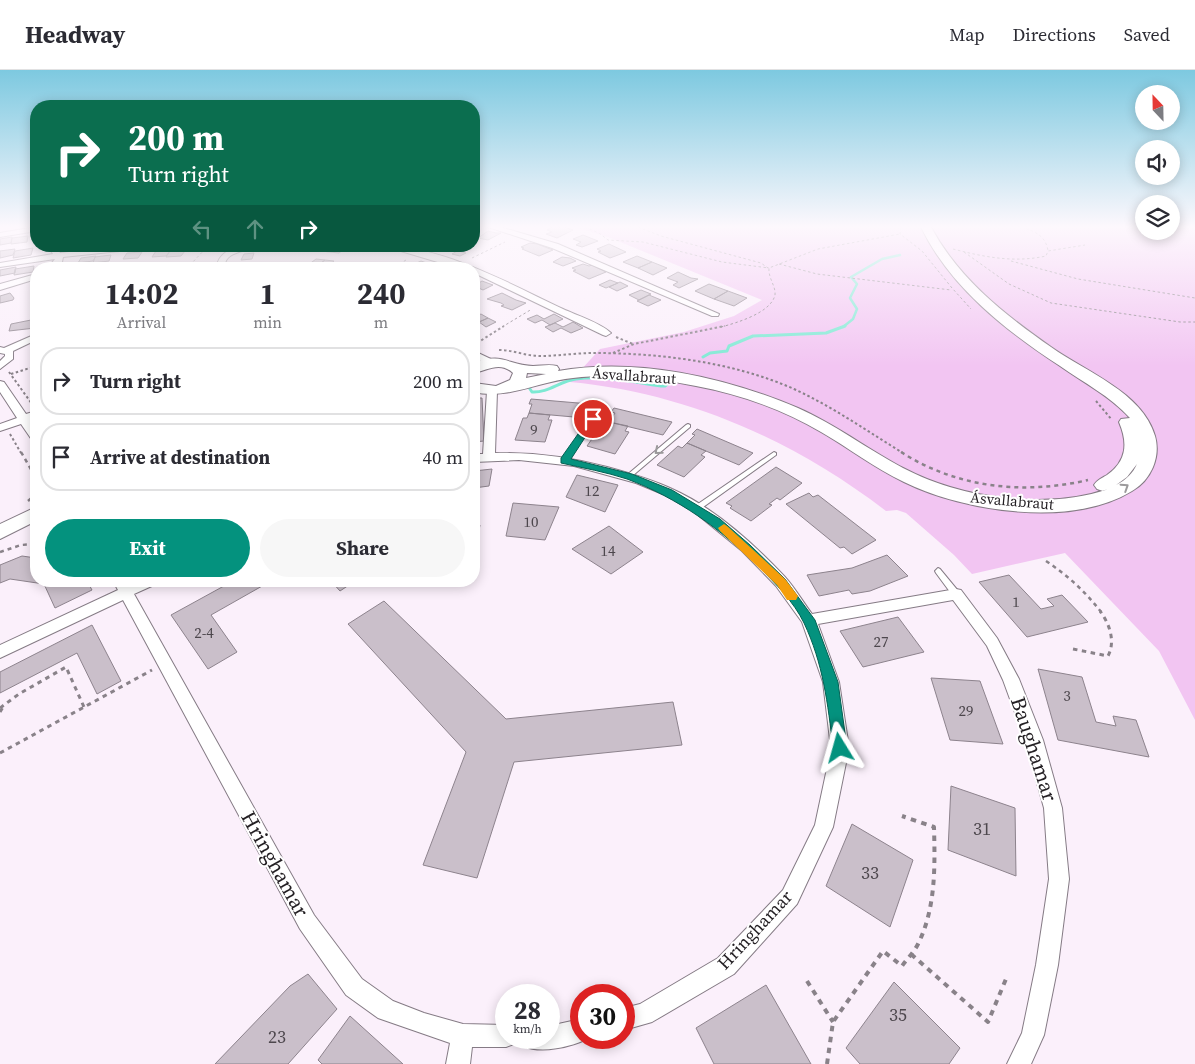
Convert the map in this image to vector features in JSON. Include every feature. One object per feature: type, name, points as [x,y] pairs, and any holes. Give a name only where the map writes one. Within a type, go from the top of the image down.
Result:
[{"type":"main road","name":"Ásvallabraut","points":[[512,365],[531,370],[598,367],[628,368],[684,374],[752,389],[803,408],[921,474],[957,487],[996,495],[1036,499],[1070,496],[1097,488],[1118,477],[1130,462],[1135,446],[1131,429],[1121,414],[1096,391],[1028,346],[984,311],[950,273]]},
{"type":"main road","name":"Ásvallabraut","points":[[492,391],[577,373],[606,372],[660,376],[711,385],[773,405],[817,423],[896,472],[916,481],[972,499],[1036,506],[1073,504],[1104,497],[1116,492],[1136,479],[1144,470],[1147,461],[1148,442],[1142,423],[1132,411],[1108,391],[1041,347],[1000,316],[977,295],[958,273]]},
{"type":"main road","points":[[480,365],[493,357],[512,365],[520,373],[520,378],[512,386]]},
{"type":"main road","points":[[480,388],[492,391]]},
{"type":"main road","points":[[0,532],[30,516]]},
{"type":"main road","points":[[0,540],[30,530]]},
{"type":"street","points":[[481,273],[606,333]]},
{"type":"street","points":[[619,273],[715,314]]},
{"type":"street","points":[[0,287],[30,278]]},
{"type":"street","points":[[3,351],[30,340]]},
{"type":"street","points":[[3,351],[10,354],[5,367]]},
{"type":"street","points":[[480,356],[493,357]]},
{"type":"street","points":[[0,384],[30,428]]},
{"type":"street","points":[[481,458],[492,391]]},
{"type":"street","points":[[2,427],[24,419],[30,415]]},
{"type":"street","name":"Hringhamar","points":[[481,458],[520,456],[565,460],[629,476],[669,492],[697,508],[746,548],[781,582],[809,620],[831,682],[840,748],[824,827],[790,897],[726,966],[644,1014],[635,1016]]},
{"type":"street","points":[[0,652],[122,587]]},
{"type":"street","name":"Hringhamar","points":[[122,587],[307,922],[354,987],[386,1010],[463,1035],[495,1036]]},
{"type":"street","points":[[809,620],[956,594]]},
{"type":"street","name":"Baughamar","points":[[956,594],[992,642],[1011,679],[1034,740],[1053,808],[1059,879],[1047,965],[1033,1035],[1019,1064]]},
{"type":"street","points":[[458,1064],[463,1035]]},
{"type":"lane","points":[[565,460],[602,405]]},
{"type":"lane","points":[[629,476],[688,426]]},
{"type":"lane","points":[[697,508],[774,454]]},
{"type":"lane","points":[[938,571],[956,594]]},
{"type":"path","points":[[808,273],[825,277],[952,290]]},
{"type":"path","points":[[939,273],[952,290],[977,314]]},
{"type":"path","points":[[994,273],[1009,284],[1051,303],[1180,322],[1195,322]]},
{"type":"path","points":[[1051,273],[1195,298]]},
{"type":"path","points":[[480,341],[532,310]]},
{"type":"path","points":[[606,333],[633,344]]},
{"type":"path","points":[[493,357],[516,351],[532,355],[597,354],[646,356],[725,367],[783,384],[855,422],[910,458],[930,468],[958,478],[989,485],[1025,489],[1064,486],[1089,480]]},
{"type":"path","points":[[5,367],[30,403]]},
{"type":"path","points":[[11,374],[30,368]]},
{"type":"path","points":[[1093,398],[1106,411],[1114,424]]},
{"type":"path","points":[[2,427],[30,469]]},
{"type":"path","points":[[0,552],[21,545],[30,544]]},
{"type":"path","points":[[1046,561],[1068,576],[1092,600],[1110,627],[1111,650],[1108,656],[1073,649]]},
{"type":"path","points":[[0,753],[164,663]]},
{"type":"path","points":[[0,708],[19,694],[66,668],[84,707]]},
{"type":"path","points":[[0,712],[4,705]]},
{"type":"path","points":[[827,1064],[833,1022],[883,951],[902,966],[918,943],[929,912],[935,870],[934,827],[902,816]]},
{"type":"path","points":[[911,954],[988,1022],[1006,979]]},
{"type":"path","points":[[807,981],[833,1022]]},
{"type":"shaded area","points":[[697,273],[1195,273],[1195,720],[1159,651],[1065,553],[972,574],[954,555],[906,513],[897,510],[886,511],[814,462],[776,442],[737,424],[697,409],[656,397],[570,382],[600,349],[684,332],[734,316],[762,300]]},
{"type":"building","points":[[0,273],[13,273],[0,276]]},
{"type":"building","points":[[578,273],[603,273],[589,279]]},
{"type":"building","points":[[675,273],[681,273],[698,279],[679,288],[673,285],[678,282],[667,278]]},
{"type":"building","points":[[610,280],[618,283],[606,288],[599,285]]},
{"type":"building","points":[[482,281],[493,285],[483,290],[480,289],[480,282]]},
{"type":"building","points":[[620,282],[628,286],[617,291],[609,287]]},
{"type":"building","points":[[709,284],[728,291],[714,299],[695,291]]},
{"type":"building","points":[[641,290],[651,294],[639,300],[629,295]]},
{"type":"building","points":[[728,291],[747,298],[734,306],[714,299]]},
{"type":"building","points":[[10,293],[14,298],[13,300],[0,303],[0,296]]},
{"type":"building","points":[[502,293],[526,303],[512,310],[501,306],[504,305],[501,303],[487,299]]},
{"type":"building","points":[[649,295],[661,300],[648,306],[637,301]]},
{"type":"building","points":[[481,314],[488,318],[480,322]]},
{"type":"building","points":[[554,314],[563,319],[550,325],[542,320],[535,323],[527,319],[537,315],[544,319]]},
{"type":"building","points":[[488,318],[496,322],[486,327],[480,322]]},
{"type":"building","points":[[30,320],[30,329],[9,331],[11,324]]},
{"type":"building","points":[[573,322],[583,328],[571,333],[561,328],[553,332],[545,327],[555,323],[563,327]]},
{"type":"building","points":[[480,398],[482,398],[484,441],[480,441]]},
{"type":"building","points":[[531,399],[590,404],[585,418],[529,413],[532,404],[529,404]]},
{"type":"building","points":[[614,408],[672,422],[663,435],[609,422],[615,413],[611,412]]},
{"type":"building","points":[[529,413],[550,415],[548,420],[552,420],[545,442],[515,440],[523,418],[527,418]]},
{"type":"building","points":[[609,422],[628,426],[625,431],[629,432],[615,454],[587,446],[601,426],[605,427]]},
{"type":"building","points":[[697,429],[753,453],[739,465],[687,443],[695,435],[692,434]]},
{"type":"building","points":[[687,443],[706,451],[701,455],[705,457],[684,477],[657,465],[678,446],[682,448]]},
{"type":"building","points":[[776,467],[802,483],[780,500],[777,498],[769,504],[772,505],[751,521],[730,508],[732,506],[726,503]]},
{"type":"building","points":[[492,469],[489,486],[480,487],[480,470]]},
{"type":"building","points":[[577,475],[618,485],[605,512],[566,497]]},
{"type":"building","points":[[809,493],[813,497],[818,495],[876,540],[852,554],[844,547],[840,548],[786,504]]},
{"type":"building","points":[[513,503],[559,507],[545,540],[506,536]]},
{"type":"building","points":[[609,526],[643,552],[611,574],[572,549]]},
{"type":"building","points":[[887,555],[908,576],[870,591],[852,594],[849,590],[819,596],[807,575],[852,568]]},
{"type":"building","points":[[22,556],[30,557],[30,582],[10,579],[0,583],[0,565]]},
{"type":"building","points":[[1009,575],[1041,609],[1054,606],[1047,599],[1062,595],[1088,622],[1027,637],[979,582]]},
{"type":"building","points":[[45,587],[90,587],[92,590],[55,608]]},
{"type":"building","points":[[222,587],[260,587],[211,615],[237,652],[208,669],[171,615]]},
{"type":"building","points":[[336,587],[346,587],[340,591]]},
{"type":"building","points":[[384,601],[506,719],[673,702],[682,745],[514,762],[477,878],[423,865],[466,752],[348,624]]},
{"type":"building","points":[[898,617],[924,652],[863,667],[840,631]]},
{"type":"building","points":[[92,625],[121,681],[97,694],[77,653],[0,693],[0,672]]},
{"type":"building","points":[[1038,669],[1082,677],[1096,722],[1116,726],[1113,716],[1136,720],[1149,757],[1058,740]]},
{"type":"building","points":[[931,678],[980,681],[1003,744],[950,740]]},
{"type":"building","points":[[951,786],[1015,808],[1016,876],[948,850]]},
{"type":"building","points":[[852,824],[913,860],[890,927],[826,886]]},
{"type":"building","points":[[308,974],[337,1009],[288,1064],[215,1064],[290,986]]},
{"type":"building","points":[[894,982],[960,1048],[949,1064],[860,1064],[846,1048]]},
{"type":"building","points":[[766,985],[811,1064],[714,1064],[696,1028]]},
{"type":"building","points":[[350,1016],[403,1064],[322,1064],[318,1060]]},
{"type":"waterway","points":[[844,327],[853,319],[857,309],[850,298],[857,284],[851,277],[857,273]]},
{"type":"waterway","points":[[703,357],[710,353],[727,351],[729,346],[753,336],[826,333],[844,327]]},
{"type":"waterway","points":[[530,389],[532,392],[538,392],[570,380],[587,378],[661,386],[665,386],[670,382]]},
{"type":"slow traffic","points":[[724,528],[781,582],[792,596]]},
{"type":"route","points":[[593,419],[565,460],[629,476],[669,492],[697,508],[716,522],[781,582],[809,620],[831,682],[840,748]]}]
